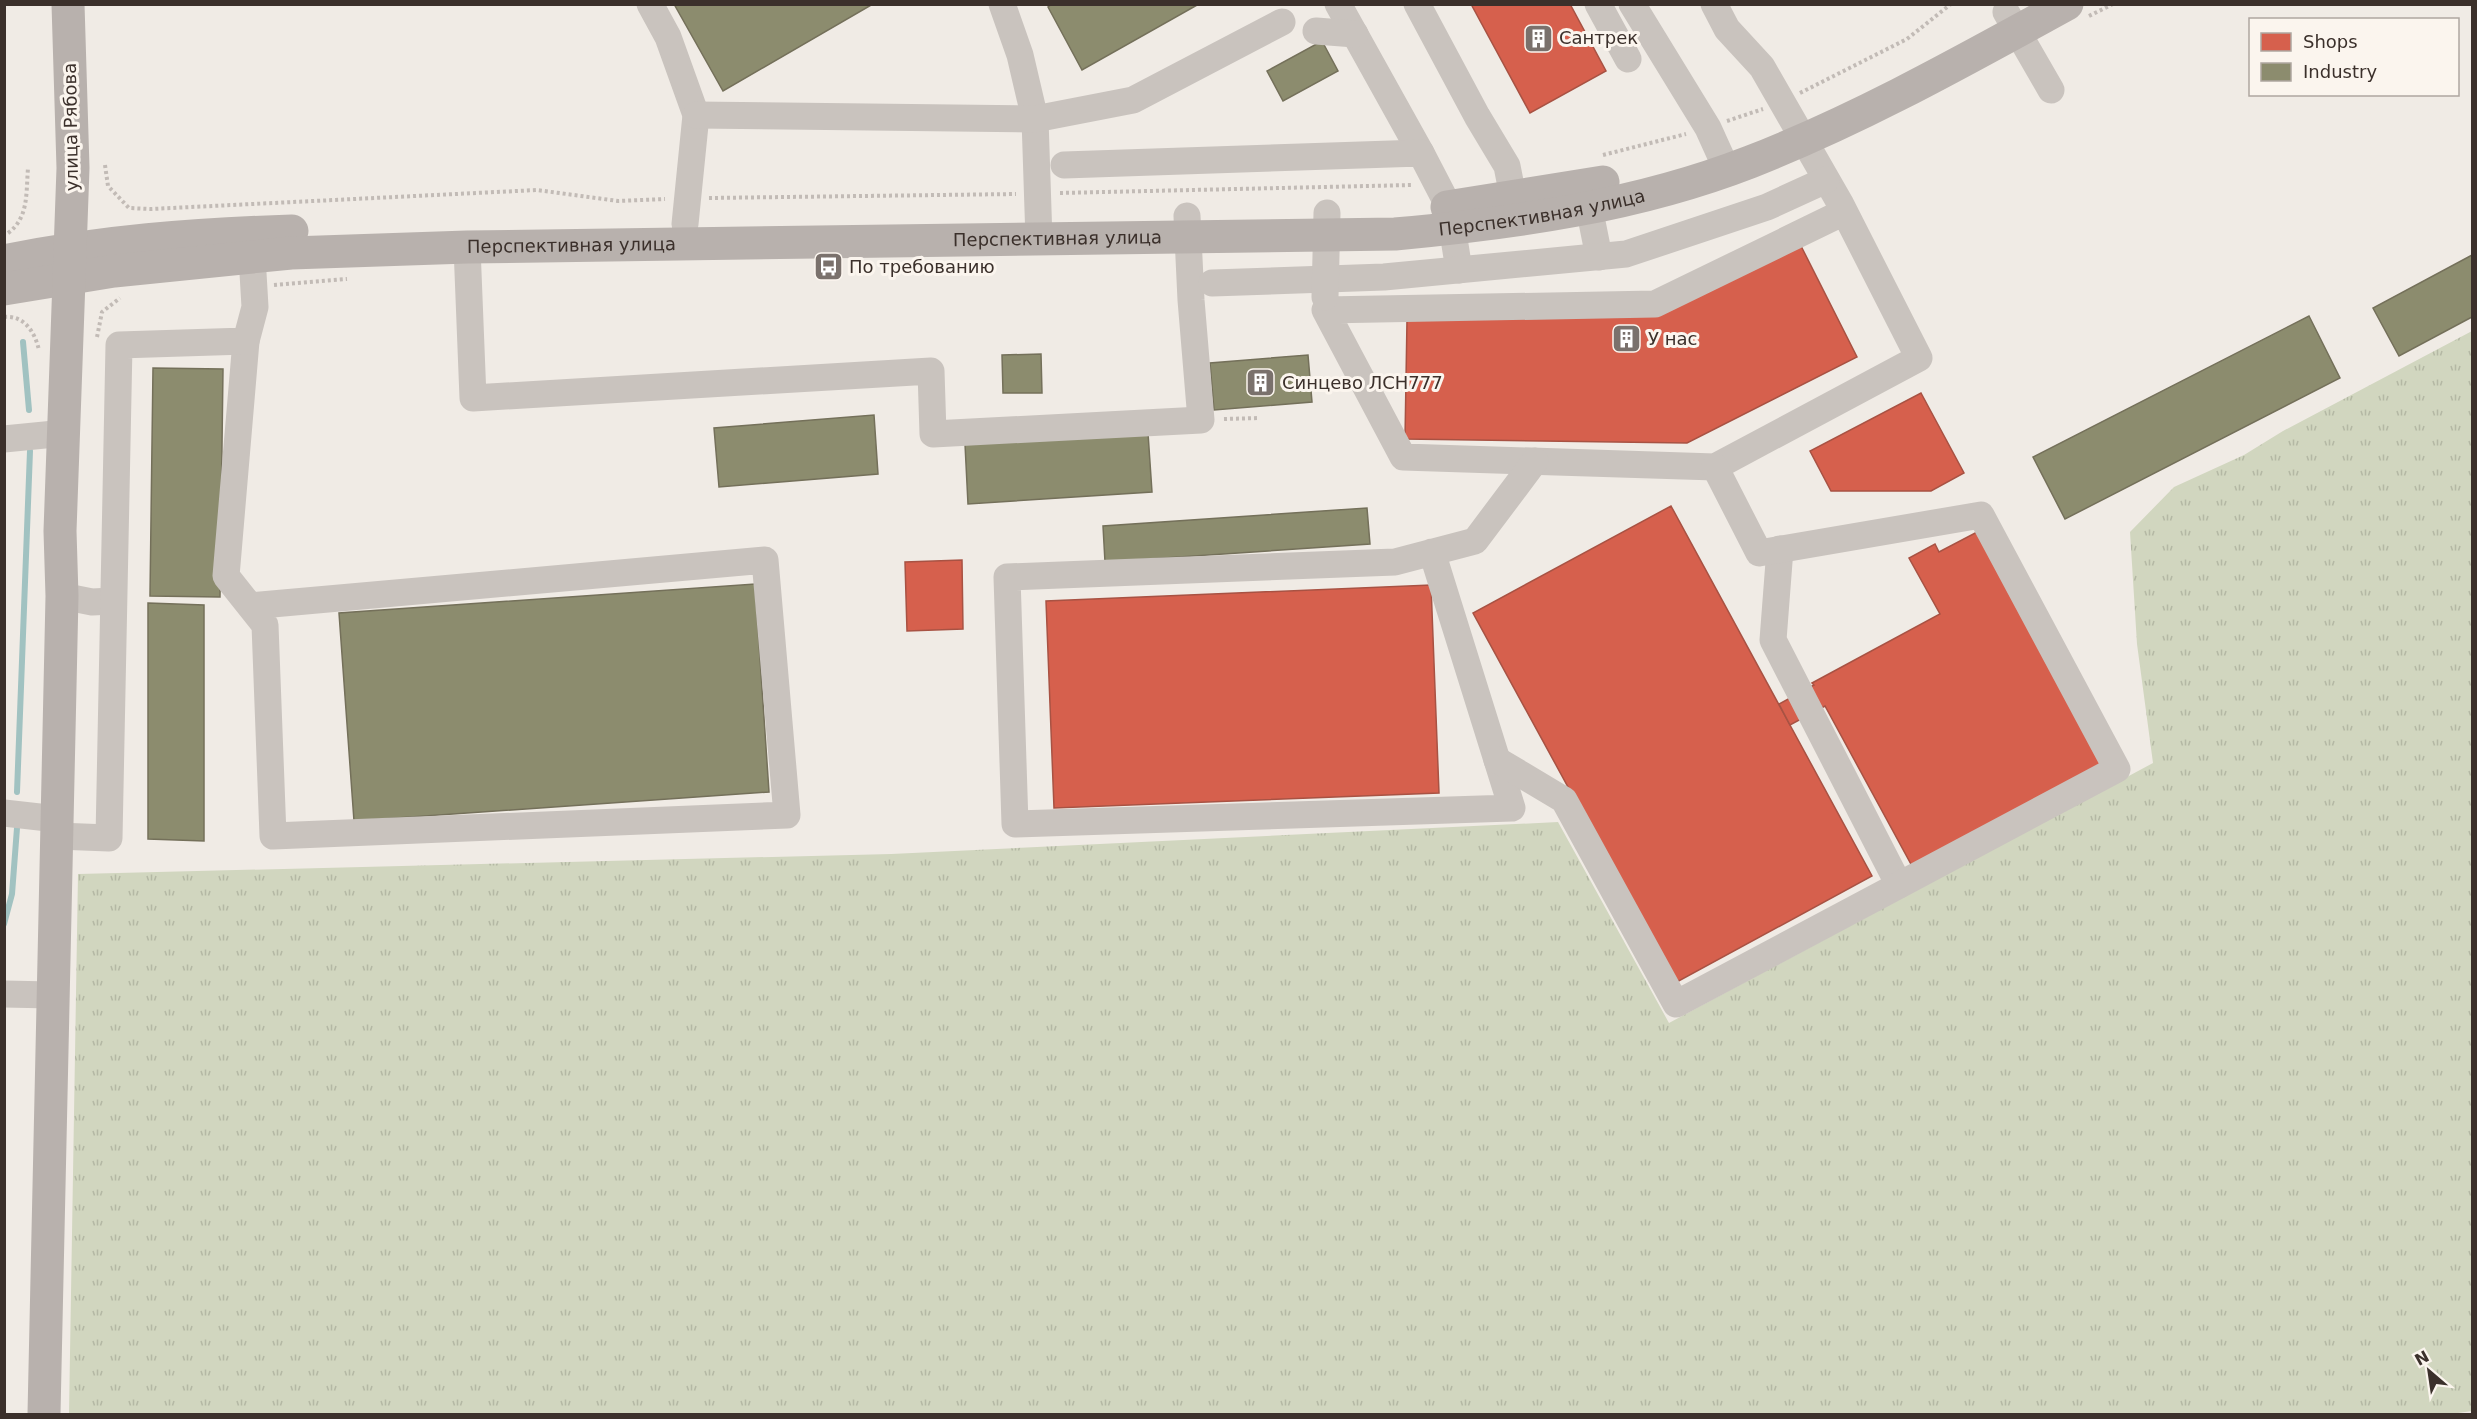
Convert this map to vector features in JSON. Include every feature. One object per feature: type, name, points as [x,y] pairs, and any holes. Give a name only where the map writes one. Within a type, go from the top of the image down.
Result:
[{"type":"main road","name":"улица Рябова","points":[[44,1414],[62,596],[60,531],[73,168],[68,4]]},
{"type":"main road","name":"Перспективная улица","points":[[4,261],[70,264],[114,271],[252,256],[1038,229],[1327,224],[1394,212],[1451,218],[1515,209],[1589,207],[1630,198],[1798,130],[1859,90],[2014,16],[2067,4]]},
{"type":"main road","name":"Перспективная улица","points":[[1515,209],[1625,177],[1723,160]]},
{"type":"main road","name":"Перспективная улица","points":[[4,290],[70,264],[111,244],[235,233],[685,224],[1038,229]]},
{"type":"lane","points":[[650,4],[668,37],[696,115],[685,224]]},
{"type":"lane","points":[[1002,4],[1020,55],[1035,119],[1038,229]]},
{"type":"lane","points":[[1338,4],[1421,153],[1451,218],[1459,270]]},
{"type":"lane","points":[[1417,4],[1477,116],[1507,166],[1515,209]]},
{"type":"lane","points":[[1598,4],[1628,59]]},
{"type":"lane","points":[[1632,4],[1708,128],[1723,160]]},
{"type":"lane","points":[[1327,224],[1325,310],[1403,457],[1715,467],[1919,358],[1844,212],[1762,67],[1727,29],[1714,4]]},
{"type":"lane","points":[[2014,16],[2051,90]]},
{"type":"lane","points":[[696,115],[1035,119],[1134,100],[1282,22]]},
{"type":"lane","points":[[1316,31],[1355,34]]},
{"type":"lane","points":[[1064,165],[1421,153]]},
{"type":"lane","points":[[1212,283],[1326,280],[1626,254],[1767,207],[1826,180]]},
{"type":"lane","points":[[1589,207],[1599,257]]},
{"type":"lane","points":[[1325,310],[1656,304],[1844,212]]},
{"type":"lane","points":[[467,248],[473,398],[931,371],[933,434],[1201,420],[1188,227]]},
{"type":"lane","points":[[250,606],[765,560],[787,815],[273,836],[265,625],[226,576],[246,340],[255,307],[252,256]]},
{"type":"lane","points":[[4,813],[109,838],[119,345],[246,340]]},
{"type":"lane","points":[[4,439],[64,433]]},
{"type":"lane","points":[[1432,552],[1512,808],[1015,824],[1007,577],[1395,561],[1475,541],[1535,461]]},
{"type":"lane","points":[[1497,760],[1563,800],[1676,1004],[2117,769],[1981,516],[1759,553],[1715,467]]},
{"type":"lane","points":[[1780,549],[1773,640],[1899,885]]},
{"type":"lane","points":[[62,596],[92,602],[113,601]]},
{"type":"lane","points":[[4,994],[52,995]]},
{"type":"path","points":[[4,235],[17,226],[24,214],[28,168]]},
{"type":"path","points":[[97,343],[102,312],[114,301],[127,295]]},
{"type":"path","points":[[4,317],[24,322],[35,335],[40,353]]},
{"type":"path","points":[[1201,420],[1259,418]]},
{"type":"green space","points":[[2472,331],[2472,1411],[2451,1414],[69,1414],[78,874],[891,854],[1558,822],[1669,1023],[2153,763],[2137,644],[2130,532],[2174,487],[2244,455],[2283,431]]},
{"type":"building: Shops","name":"Сантрек","points":[[1471,4],[1570,4],[1606,71],[1530,113]]},
{"type":"building: Shops","name":"У нас","points":[[1799,242],[1857,357],[1687,443],[1405,439],[1407,320],[1657,314]]},
{"type":"building: Shops","points":[[1921,393],[1964,473],[1931,491],[1831,491],[1810,451]]},
{"type":"building: Shops","points":[[1671,506],[1872,876],[1675,983],[1473,613]]},
{"type":"building: Shops","points":[[1979,531],[2104,762],[1912,866],[1825,706],[1790,725],[1779,704],[1814,685],[1812,683],[1940,614],[1909,558],[1935,544],[1939,552]]},
{"type":"building: Shops","points":[[962,560],[963,629],[907,631],[905,562]]},
{"type":"building: Shops","points":[[1431,585],[1439,793],[1054,808],[1046,601]]},
{"type":"building: Industry","points":[[674,4],[873,4],[723,91]]},
{"type":"building: Industry","points":[[1052,4],[1199,4],[1082,70],[1048,7]]},
{"type":"building: Industry","points":[[1322,41],[1338,71],[1283,101],[1267,71]]},
{"type":"building: Industry","points":[[2472,255],[2472,317],[2399,356],[2373,308]]},
{"type":"building: Industry","points":[[2309,316],[2340,378],[2065,519],[2033,457]]},
{"type":"building: Industry","points":[[1041,354],[1042,393],[1003,393],[1002,355]]},
{"type":"building: Industry","name":"Синцево ЛСН777","points":[[1308,355],[1312,402],[1214,410],[1210,363]]},
{"type":"building: Industry","points":[[153,368],[223,369],[220,597],[150,596]]},
{"type":"building: Industry","points":[[874,415],[878,474],[719,487],[714,428]]},
{"type":"building: Industry","points":[[1148,433],[1152,492],[968,504],[965,444]]},
{"type":"building: Industry","points":[[1367,508],[1370,544],[1105,562],[1103,526]]},
{"type":"building: Industry","points":[[755,584],[769,792],[354,821],[339,613]]},
{"type":"building: Industry","points":[[148,603],[204,605],[204,841],[148,839]]},
{"type":"waterway","points":[[23,342],[29,410]]},
{"type":"waterway","points":[[17,792],[30,451]]},
{"type":"waterway","points":[[4,924],[12,894],[17,828]]},
{"type":"place","name":"Сантрек","points":[[1538,38]]},
{"type":"place","name":"По требованию","points":[[828,267]]},
{"type":"place","name":"У нас","points":[[1627,339]]},
{"type":"place","name":"Синцево ЛСН777","points":[[1261,383]]}]
